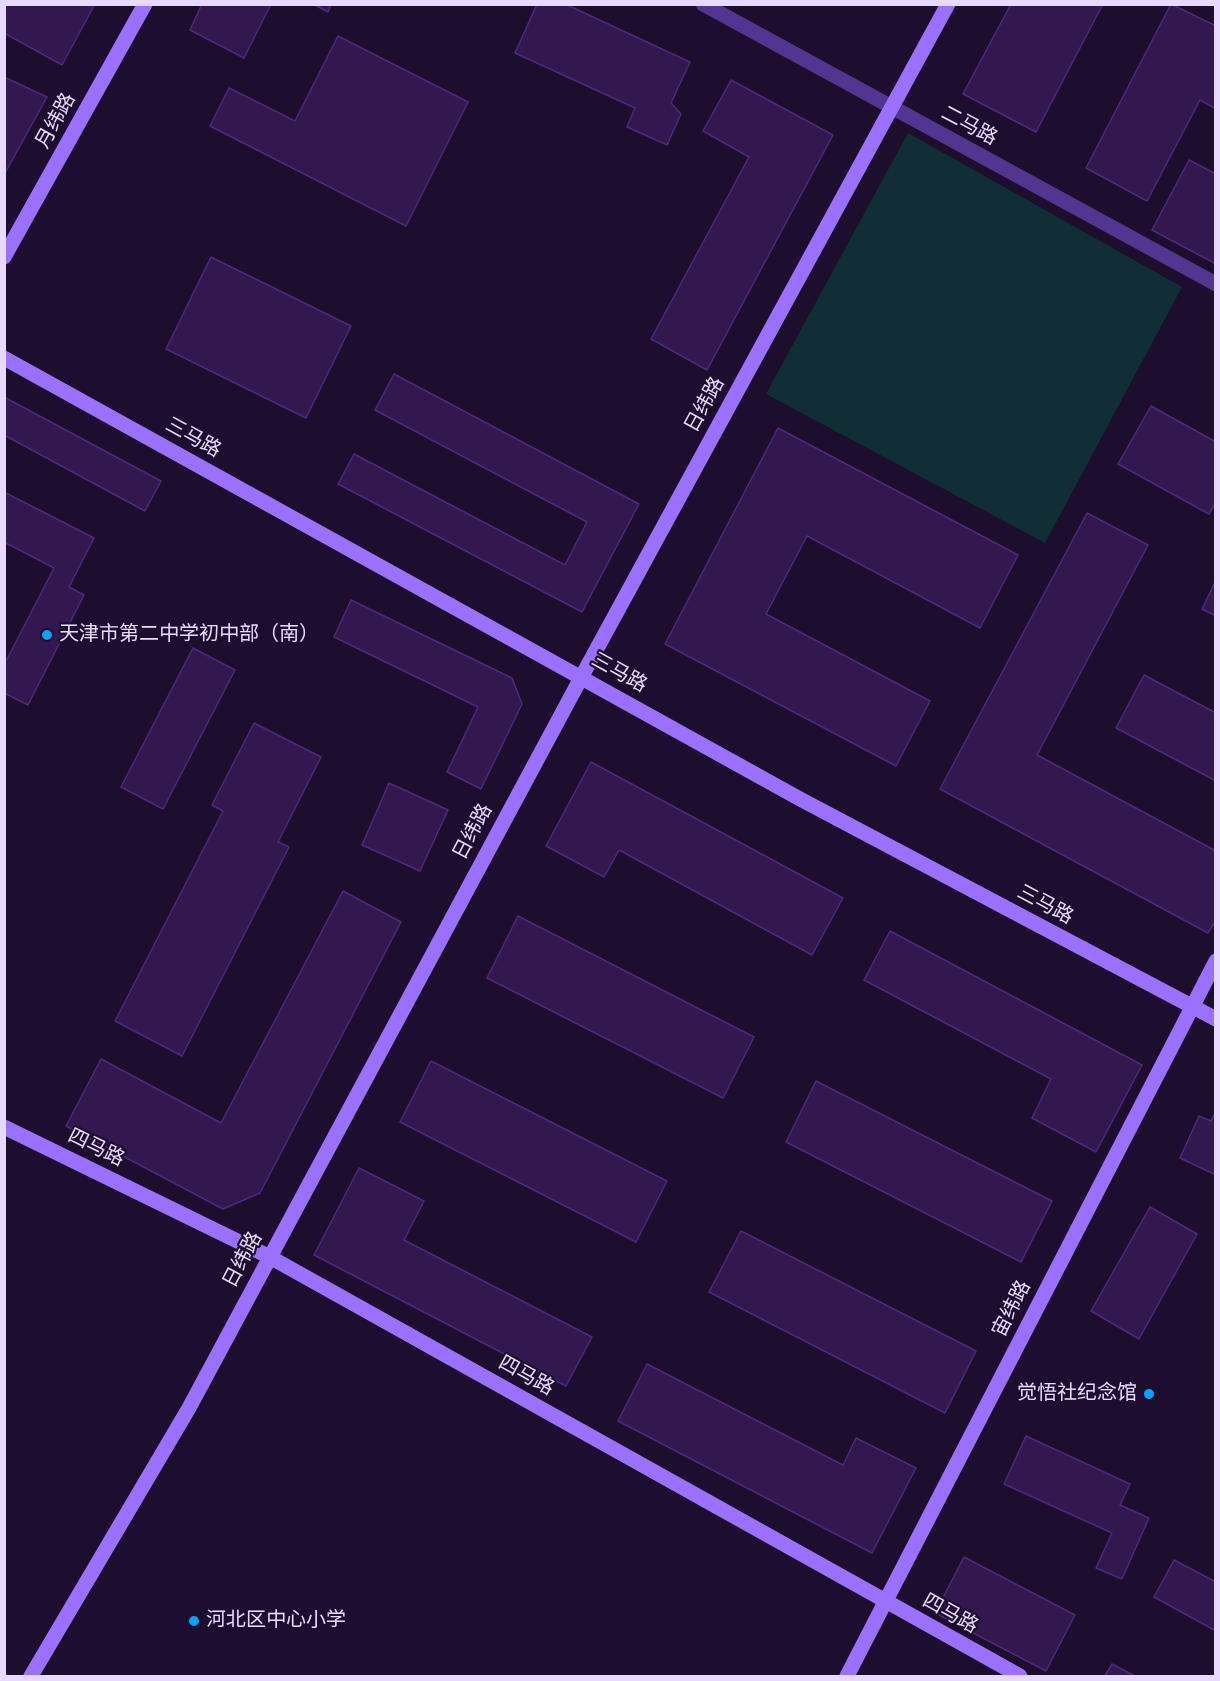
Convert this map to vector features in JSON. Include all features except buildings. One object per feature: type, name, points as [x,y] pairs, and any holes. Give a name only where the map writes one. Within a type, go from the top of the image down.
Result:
[{"type":"street","name":"月纬路","points":[[4,257],[145,4]]},
{"type":"street","name":"二马路","points":[[703,4],[1215,284]]},
{"type":"street","name":"日纬路","points":[[31,1677],[189,1408],[268,1256],[948,4]]},
{"type":"street","name":"三马路","points":[[4,358],[582,676],[800,799],[1215,1019]]},
{"type":"street","name":"宙纬路","points":[[847,1677],[1215,962]]},
{"type":"street","name":"四马路","points":[[4,1127],[268,1256],[1020,1677]]},
{"type":"shaded area","points":[[908,133],[1182,287],[1045,543],[766,394]]},
{"type":"place","name":"天津市第二中学初中部（南）","points":[[47,635]]},
{"type":"place","name":"觉悟社纪念馆","points":[[1149,1394]]},
{"type":"place","name":"河北区中心小学","points":[[194,1621]]}]
